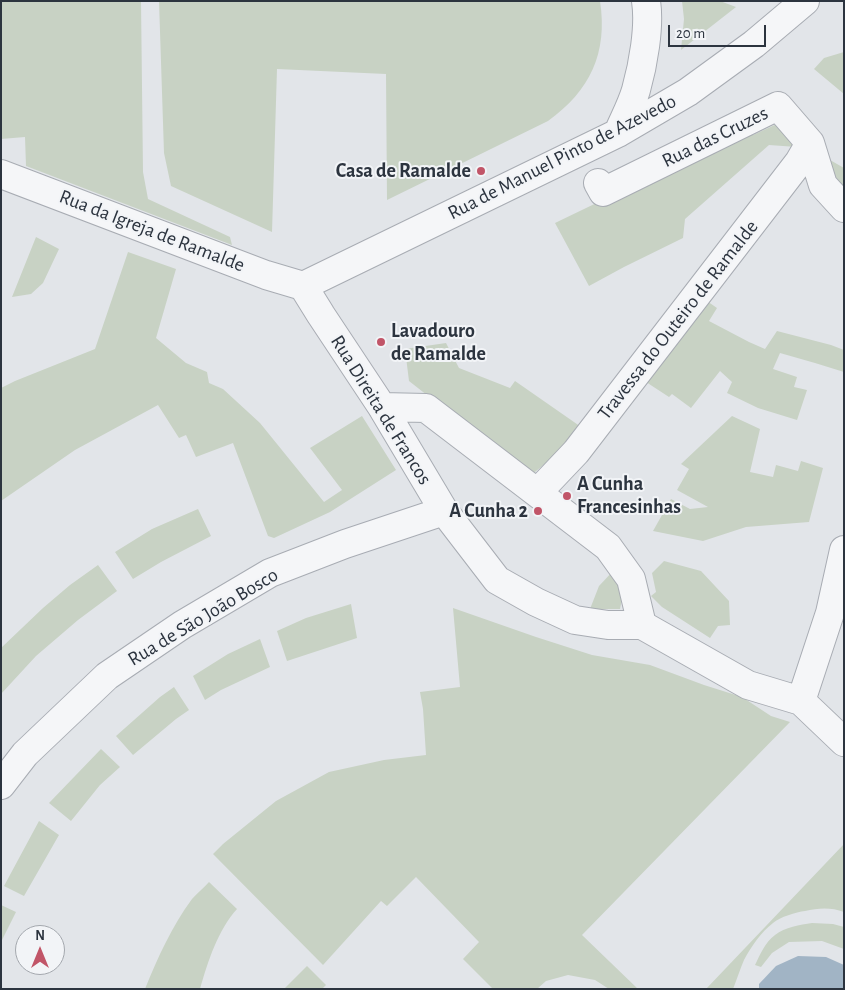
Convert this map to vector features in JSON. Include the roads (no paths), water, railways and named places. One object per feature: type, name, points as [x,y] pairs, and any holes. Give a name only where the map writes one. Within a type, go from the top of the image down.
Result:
[{"type":"street","points":[[618,133],[636,91],[647,27],[646,1]]},
{"type":"street","name":"Rua de Manuel Pinto de Azevedo","points":[[303,286],[618,133],[688,92],[754,44],[805,1]]},
{"type":"street","name":"Rua das Cruzes","points":[[598,183],[603,192],[778,106],[810,143],[823,185],[844,208]]},
{"type":"street","name":"Travessa do Outeiro de Ramalde","points":[[538,492],[576,452],[799,162],[810,143]]},
{"type":"street","name":"Rua da Igreja de Ramalde","points":[[1,174],[266,275],[303,286]]},
{"type":"street","name":"Rua Direita de Francos","points":[[303,286],[382,407],[444,511],[497,580],[536,602],[575,620],[608,625],[642,625],[748,686],[801,701],[844,742]]},
{"type":"street","points":[[382,407],[426,408],[608,547],[631,579],[642,625]]},
{"type":"street","name":"Rua de São João Bosco","points":[[1,784],[25,754],[107,676],[182,625],[270,573],[345,544],[444,511]]},
{"type":"street","points":[[801,701],[830,613],[844,550]]},
{"type":"water","points":[[798,956],[826,957],[844,965],[844,989],[759,989],[759,984],[776,966]]},
{"type":"place","name":"Casa de Ramalde","points":[[481,171]]},
{"type":"place","name":"Lavadouro de Ramalde","points":[[381,342]]},
{"type":"place","name":"A Cunha Francesinhas","points":[[567,496]]},
{"type":"place","name":"A Cunha 2","points":[[538,511]]}]
